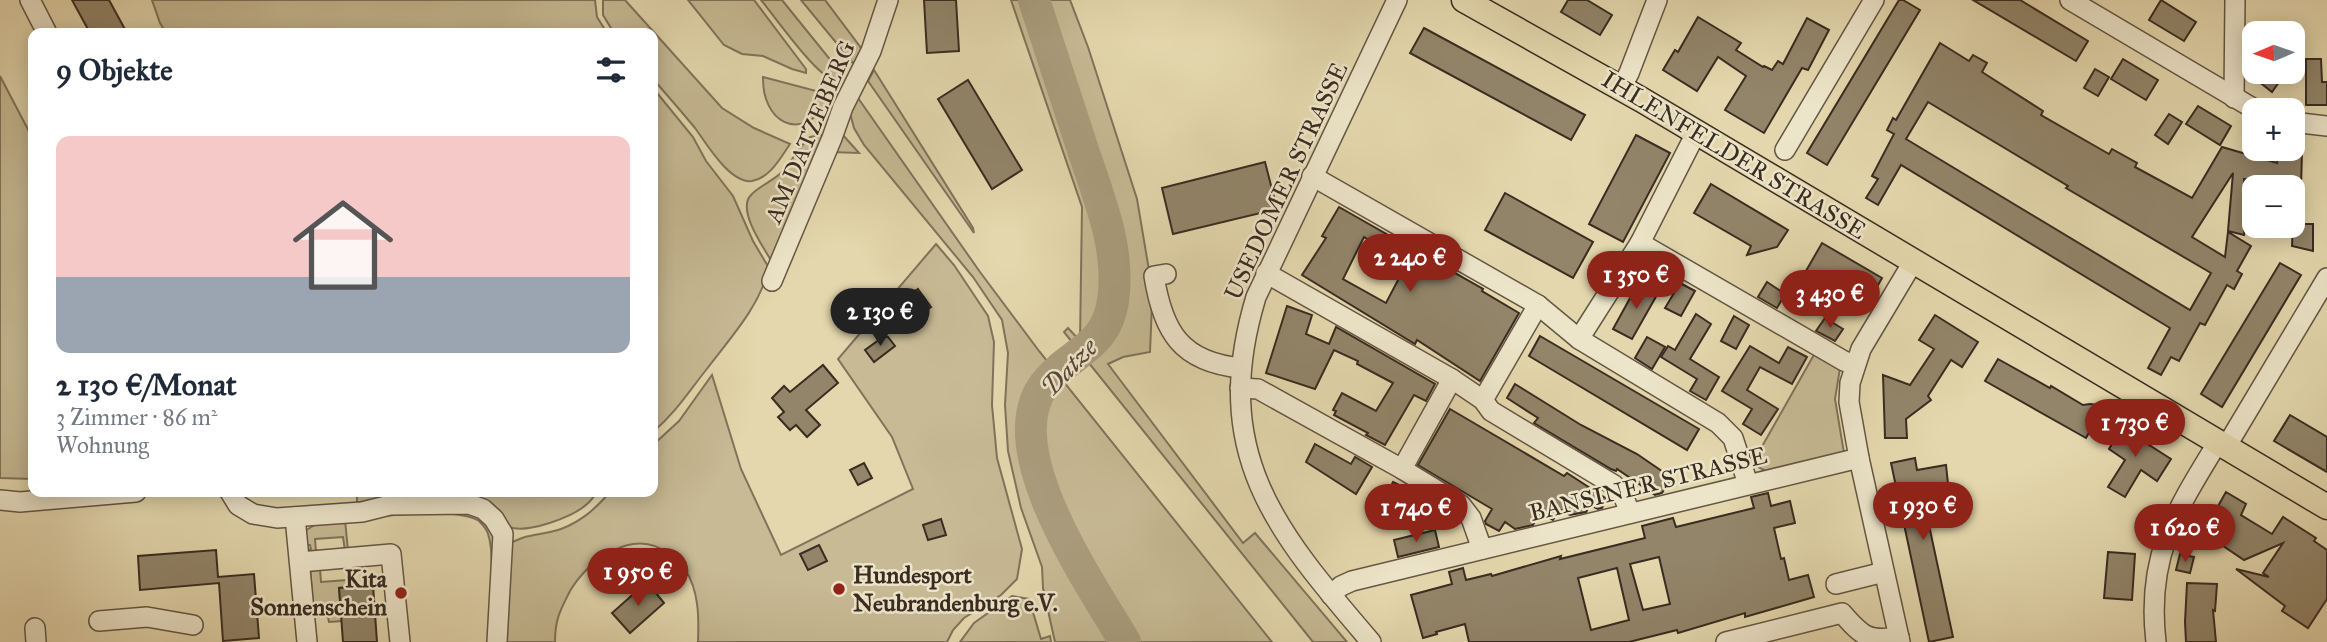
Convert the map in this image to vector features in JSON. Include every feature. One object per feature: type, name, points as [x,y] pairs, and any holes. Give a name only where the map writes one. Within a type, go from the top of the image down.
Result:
[{"type":"main road","name":"IHLENFELDER STRASSE","points":[[1464,0],[1621,88],[2327,507]]},
{"type":"street","points":[[30,0],[44,28]]},
{"type":"street","name":"USEDOMER STRASSE","points":[[1371,642],[1331,595],[1282,529],[1256,480],[1243,434],[1240,378],[1248,324],[1266,273],[1397,0]]},
{"type":"street","points":[[1621,88],[1657,0]]},
{"type":"street","points":[[1785,150],[1874,0]]},
{"type":"street","points":[[2070,0],[2242,102]]},
{"type":"street","points":[[2234,98],[2235,0]]},
{"type":"street","name":"AM DATZEBERG","points":[[772,281],[843,107],[872,51],[886,6]]},
{"type":"street","points":[[2305,123],[2327,126]]},
{"type":"street","points":[[1579,339],[1640,243],[1696,133]]},
{"type":"street","points":[[1312,176],[1538,305],[1579,339],[1727,430],[1738,450],[1748,484]]},
{"type":"street","points":[[1640,243],[1855,365]]},
{"type":"street","points":[[1727,642],[1842,613],[1868,638],[1900,640],[1858,458],[1849,402],[1855,365],[1861,349],[1913,262]]},
{"type":"street","points":[[1266,273],[1452,379],[1483,400],[1491,411],[1614,485],[1623,495],[1630,513]]},
{"type":"street","points":[[1166,274],[1154,276],[1158,304],[1173,335],[1192,354],[1240,378],[1461,505],[1471,518],[1482,550]]},
{"type":"street","points":[[2156,642],[2153,594],[2164,542],[2196,476],[2222,445],[2327,278]]},
{"type":"street","points":[[1483,400],[1538,305]]},
{"type":"street","points":[[1402,469],[1452,379]]},
{"type":"street","name":"BANSINER STRASSE","points":[[1331,595],[1352,581],[1858,458]]},
{"type":"street","points":[[0,500],[20,502],[78,497]]},
{"type":"street","points":[[233,497],[238,505],[253,514],[277,518],[362,512],[390,505],[469,504],[483,509],[494,519],[503,534],[497,642]]},
{"type":"street","points":[[295,517],[307,642]]},
{"type":"street","points":[[300,562],[391,554],[400,642]]},
{"type":"street","points":[[1836,584],[1884,572]]},
{"type":"street","points":[[99,621],[148,617],[193,625]]},
{"type":"shaded area","points":[[152,0],[595,0],[597,17],[604,28],[163,28]]},
{"type":"shaded area","points":[[603,0],[625,0],[650,28],[611,28],[603,15]]},
{"type":"shaded area","points":[[688,0],[754,0],[806,69],[806,73],[763,56],[742,54],[724,45]]},
{"type":"shaded area","points":[[761,0],[782,0],[841,73],[832,78],[817,68]]},
{"type":"shaded area","points":[[801,0],[825,0],[864,52],[857,68]]},
{"type":"shaded area","points":[[1011,0],[1070,0],[1137,199],[1150,276],[1150,352],[1123,357],[1108,364],[1243,543],[1255,533],[1347,642],[1313,642],[1064,332],[1068,328],[1080,341],[1082,207]]},
{"type":"shaded area","points":[[658,37],[722,108],[754,128],[790,144],[779,161],[764,176],[752,181],[744,180],[727,170],[658,85]]},
{"type":"shaded area","points":[[874,70],[973,228],[974,233],[868,81]]},
{"type":"shaded area","points":[[0,76],[28,129],[28,479],[0,478]]},
{"type":"shaded area","points":[[763,77],[824,93],[828,103],[817,115],[805,122],[784,122],[775,115],[769,105],[764,92]]},
{"type":"shaded area","points":[[658,94],[693,137],[706,161],[733,196],[753,241],[769,268],[758,296],[743,322],[658,427]]},
{"type":"shaded area","points":[[858,98],[1039,351],[1272,642],[1055,642],[1043,588],[1042,567],[1021,508],[1008,451],[1005,405],[1008,353],[1002,320],[973,277],[864,145],[854,128],[850,113]]},
{"type":"shaded area","points":[[842,134],[859,153],[830,152]]},
{"type":"shaded area","points":[[825,136],[774,265],[749,220],[747,202],[754,192],[782,172],[810,137]]},
{"type":"shaded area","points":[[936,244],[954,265],[988,316],[994,342],[992,405],[997,458],[1022,549],[1017,579],[1001,595],[964,618],[947,642],[698,642],[696,595],[690,577],[669,554],[655,546],[641,544],[613,550],[600,558],[578,579],[559,615],[555,642],[501,642],[507,546],[520,539],[561,529],[575,522],[605,497],[658,497],[658,440],[679,421],[712,375],[741,469],[781,555],[913,489],[892,437],[838,359]]},
{"type":"shaded area","points":[[1815,353],[1840,368],[1835,399],[1844,453],[1768,472],[1752,464]]},
{"type":"shaded area","points":[[357,497],[593,497],[580,509],[550,523],[517,529],[507,526],[498,515],[388,500],[357,503]]},
{"type":"shaded area","points":[[468,508],[497,534],[489,641],[492,556],[487,532],[479,521],[452,514],[434,513],[345,520],[348,550],[345,551],[343,537],[315,539],[316,552],[310,553],[310,545],[304,545],[305,531],[327,517]]},
{"type":"shaded area","points":[[346,566],[349,566],[351,587],[339,588],[342,621],[329,622],[328,617],[314,617],[310,568],[320,568],[321,582],[347,580]]},
{"type":"shaded area","points":[[1012,596],[1029,599],[1041,639],[1050,636],[1051,642],[960,642],[974,623]]},
{"type":"building","points":[[72,0],[109,0],[124,28],[87,28]]},
{"type":"building","points":[[924,0],[956,0],[959,51],[927,53]]},
{"type":"building","points":[[1568,0],[1587,0],[1612,15],[1600,35],[1561,12]]},
{"type":"building","points":[[1899,0],[1920,10],[1827,165],[1807,153]]},
{"type":"building","points":[[1973,0],[2020,0],[2088,41],[2076,61]]},
{"type":"building","points":[[2161,0],[2196,22],[2184,41],[2149,20]]},
{"type":"building","points":[[1698,17],[1741,43],[1736,50],[1772,70],[1778,61],[1783,64],[1807,18],[1829,30],[1808,70],[1802,68],[1764,133],[1725,110],[1746,76],[1718,57],[1697,91],[1663,70],[1675,50],[1678,52]]},
{"type":"building","points":[[1424,28],[1585,115],[1571,140],[1410,53]]},
{"type":"building","points":[[1940,43],[1969,61],[1973,55],[1987,63],[1982,72],[2043,111],[2041,115],[2109,154],[2112,149],[2137,163],[2135,167],[2192,198],[2222,147],[2242,153],[2242,161],[2302,161],[2301,175],[2242,175],[2242,234],[2228,231],[2233,173],[2192,237],[2225,257],[2228,232],[2251,246],[2237,271],[2242,274],[2234,289],[2227,285],[2205,325],[2200,323],[2179,361],[2171,357],[2161,375],[2148,368],[2170,328],[1901,165],[1878,205],[1866,198],[1878,179],[1872,176],[1894,134],[1887,130],[1893,118],[1896,120]],"holes":[[[1928,102],[2068,186],[2066,188],[2211,273],[2190,310],[1906,139]]]},
{"type":"building","points":[[2123,59],[2158,80],[2146,100],[2111,79]]},
{"type":"building","points":[[2306,59],[2321,59],[2322,82],[2327,82],[2327,105],[2306,105]]},
{"type":"building","points":[[2095,69],[2109,77],[2098,96],[2084,88]]},
{"type":"building","points":[[968,80],[1022,170],[992,189],[938,99]]},
{"type":"building","points":[[2262,84],[2278,84],[2272,92]]},
{"type":"building","points":[[2198,106],[2231,126],[2220,145],[2186,124]]},
{"type":"building","points":[[2169,114],[2182,122],[2168,144],[2155,135]]},
{"type":"building","points":[[1636,135],[1670,153],[1623,242],[1589,224]]},
{"type":"building","points":[[1265,162],[1277,209],[1173,234],[1162,188]]},
{"type":"building","points":[[1711,184],[1788,230],[1777,247],[1747,255],[1751,246],[1694,213]]},
{"type":"building","points":[[1505,193],[1593,242],[1573,278],[1485,230]]},
{"type":"building","points":[[1339,207],[1483,289],[1482,291],[1519,313],[1480,381],[1417,340],[1415,344],[1302,275],[1326,238],[1322,236]],"holes":[[[1364,237],[1406,265],[1386,303],[1343,279]]]},
{"type":"building","points":[[2305,224],[2313,224],[2313,251],[2292,246],[2292,238],[2305,238]]},
{"type":"building","points":[[1822,243],[1882,278],[1866,306],[1806,271]]},
{"type":"building","points":[[2280,263],[2301,275],[2222,407],[2201,394]]},
{"type":"building","points":[[1639,282],[1658,293],[1632,339],[1613,329]]},
{"type":"building","points":[[1767,282],[1785,294],[1777,308],[1758,297]]},
{"type":"building","points":[[1680,283],[1695,291],[1681,316],[1665,308]]},
{"type":"building","points":[[918,289],[931,307],[918,316],[908,301],[908,296]]},
{"type":"building","points":[[1287,306],[1312,315],[1306,334],[1329,344],[1336,327],[1435,384],[1426,401],[1414,395],[1385,445],[1334,415],[1336,411],[1333,410],[1342,393],[1376,411],[1393,383],[1357,364],[1358,361],[1334,350],[1315,389],[1266,373]]},
{"type":"building","points":[[1696,314],[1711,324],[1690,359],[1719,377],[1706,400],[1690,391],[1697,379],[1661,357],[1668,346],[1675,350]]},
{"type":"building","points":[[1935,315],[1978,342],[1962,367],[1951,360],[1928,396],[1931,400],[1906,419],[1907,438],[1885,438],[1883,375],[1910,385],[1934,349],[1919,340]]},
{"type":"building","points":[[1734,316],[1749,325],[1736,349],[1721,341]]},
{"type":"building","points":[[1825,318],[1843,329],[1835,341],[1816,331]]},
{"type":"building","points":[[1540,336],[1699,429],[1687,450],[1529,356]]},
{"type":"building","points":[[883,337],[888,337],[895,346],[874,362],[865,350]]},
{"type":"building","points":[[1647,337],[1665,347],[1652,369],[1635,358]]},
{"type":"building","points":[[1750,346],[1779,363],[1788,347],[1807,357],[1792,384],[1760,367],[1747,390],[1778,409],[1761,435],[1743,424],[1752,409],[1722,391]]},
{"type":"building","points":[[1998,359],[2083,405],[2098,405],[2099,415],[2086,438],[1985,381]]},
{"type":"building","points":[[823,365],[838,383],[806,410],[820,425],[807,437],[796,425],[790,430],[778,417],[784,412],[772,398],[784,386],[790,392]]},
{"type":"building","points":[[1515,384],[1581,425],[1637,454],[1672,478],[1662,493],[1655,495],[1617,469],[1611,469],[1534,423],[1538,418],[1507,398]]},
{"type":"building","points":[[1450,409],[1564,476],[1567,473],[1607,499],[1602,508],[1590,505],[1586,512],[1570,515],[1559,509],[1553,520],[1540,513],[1533,525],[1515,529],[1505,522],[1499,531],[1486,524],[1492,509],[1418,465]]},
{"type":"building","points":[[2290,415],[2327,437],[2327,472],[2274,441]]},
{"type":"building","points":[[2125,422],[2146,436],[2143,441],[2171,459],[2157,481],[2141,470],[2125,497],[2108,487],[2125,460],[2109,449]]},
{"type":"building","points":[[1315,444],[1351,464],[1355,457],[1372,467],[1356,494],[1306,462]]},
{"type":"building","points":[[1915,458],[1917,470],[1946,465],[1948,484],[1921,488],[1953,637],[1929,642],[1891,463]]},
{"type":"building","points":[[864,463],[872,478],[858,485],[850,470]]},
{"type":"building","points":[[1393,482],[1411,491],[1396,519],[1379,510]]},
{"type":"building","points":[[2226,492],[2246,504],[2241,515],[2272,534],[2283,517],[2316,538],[2314,541],[2327,550],[2327,599],[2308,628],[2282,611],[2285,606],[2236,569],[2269,577],[2263,573],[2283,543],[2244,560],[2207,535],[2213,515]]},
{"type":"building","points":[[1768,493],[1771,506],[1790,501],[1795,523],[1774,528],[1781,559],[1784,558],[1789,580],[1808,575],[1814,597],[1745,617],[1745,613],[1678,633],[1677,630],[1629,642],[1469,642],[1465,624],[1423,638],[1411,595],[1452,584],[1449,572],[1463,568],[1466,580],[1491,574],[1492,576],[1561,556],[1560,559],[1645,538],[1642,526],[1673,518],[1676,527],[1754,508],[1751,497]],"holes":[[[1659,557],[1670,604],[1643,610],[1630,564]],[[1617,568],[1629,620],[1591,630],[1578,578]]]},
{"type":"building","points":[[941,519],[946,535],[928,540],[923,525]]},
{"type":"building","points":[[1435,530],[1439,547],[1398,557],[1394,540]]},
{"type":"building","points":[[819,545],[827,561],[808,570],[800,554]]},
{"type":"building","points":[[216,550],[218,577],[254,574],[259,638],[223,641],[219,583],[140,590],[138,556]]},
{"type":"building","points":[[2108,552],[2135,554],[2132,600],[2104,598]]},
{"type":"building","points":[[2180,554],[2194,557],[2190,573],[2176,570]]},
{"type":"building","points":[[647,582],[664,603],[630,633],[612,613]]},
{"type":"building","points":[[2187,583],[2217,584],[2215,611],[2213,610],[2216,642],[2186,642]]},
{"type":"building","points":[[373,585],[377,642],[343,642],[339,588]]},
{"type":"waterway","name":"Datze","points":[[1034,0],[1101,203],[1111,242],[1115,281],[1113,301],[1103,330],[1044,385],[1032,412],[1032,445],[1040,480],[1054,516],[1072,553],[1125,642]]},
{"type":"place","name":"Hundesport Neubrandenburg e.V.","points":[[839,589]]},
{"type":"place","name":"Kita Sonnenschein","points":[[401,593]]}]
